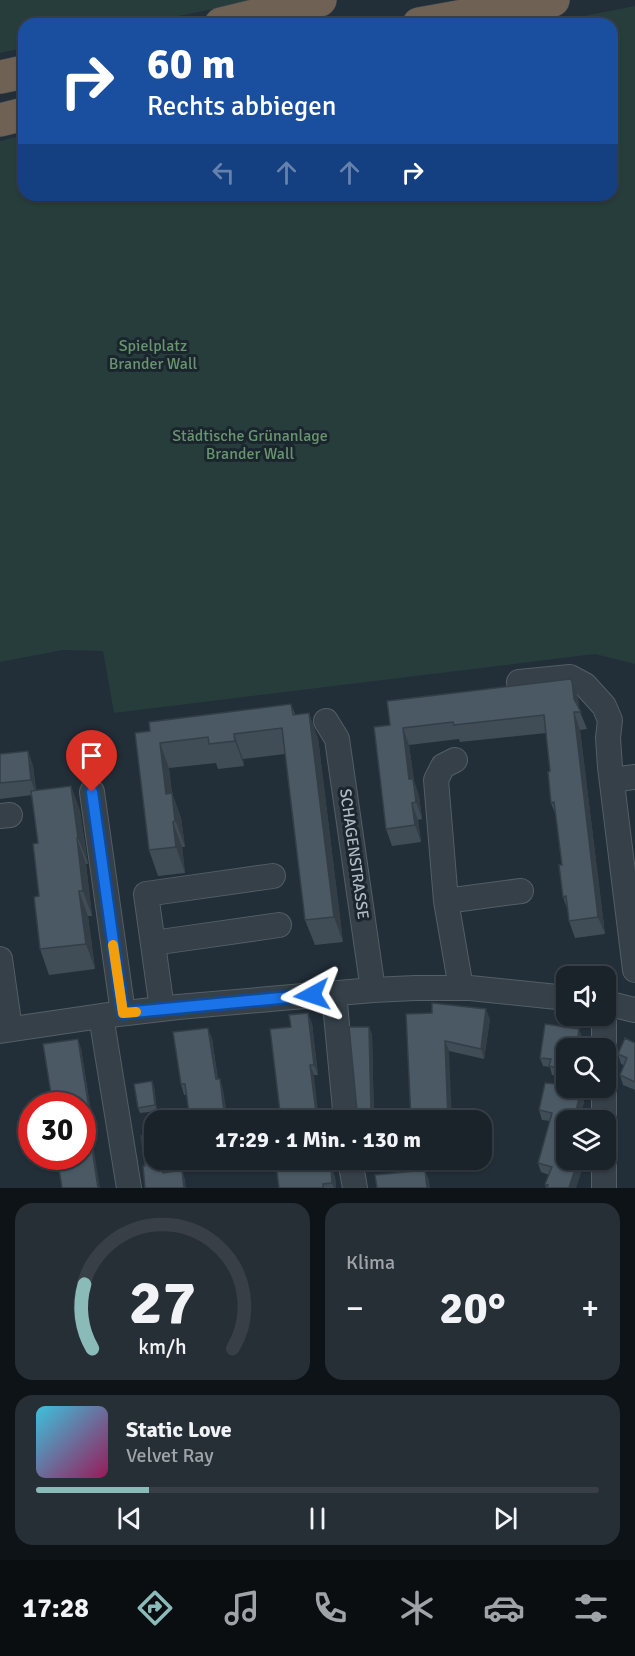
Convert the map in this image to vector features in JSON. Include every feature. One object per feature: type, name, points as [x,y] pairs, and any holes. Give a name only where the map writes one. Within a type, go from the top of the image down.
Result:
[{"type":"highway","points":[[245,18],[320,0]]},
{"type":"highway","points":[[452,18],[553,0]]},
{"type":"highway","points":[[0,77],[18,73]]},
{"type":"highway","points":[[0,120],[18,116]]},
{"type":"street","points":[[519,682],[570,676],[585,685],[604,705],[610,720],[608,738],[623,778],[635,970]]},
{"type":"street","name":"SCHAGENSTRASSE","points":[[326,721],[337,739],[373,990]]},
{"type":"street","points":[[455,760],[443,766],[436,780],[447,901],[461,988]]},
{"type":"street","points":[[92,792],[129,1188]]},
{"type":"street","points":[[162,1009],[146,894],[273,876]]},
{"type":"street","points":[[447,901],[521,891]]},
{"type":"street","points":[[153,943],[279,925]]},
{"type":"street","points":[[0,959],[5,1030],[162,1009],[373,990],[461,988],[556,997]]},
{"type":"street","points":[[334,993],[345,1110]]},
{"type":"street","points":[[616,1005],[635,1010]]},
{"type":"street","points":[[352,1170],[355,1188]]},
{"type":"street","points":[[604,1170],[604,1188]]},
{"type":"green space","points":[[0,0],[257,0],[169,18],[18,18],[18,49],[0,53]]},
{"type":"green space","name":"Städtische Grünanlage Brander Wall","points":[[635,6],[635,664],[595,654],[114,713],[103,651],[63,650],[0,662],[0,141],[18,136],[18,201],[618,201],[618,18],[574,18]]},
{"type":"building","points":[[570,679],[574,699],[581,712],[574,712],[598,917],[569,921],[566,896],[563,897],[559,865],[562,865],[554,802],[551,803],[544,715],[403,728],[409,779],[413,779],[416,802],[412,803],[415,825],[386,829],[374,727],[390,725],[387,701]]},
{"type":"building","points":[[291,704],[293,715],[309,713],[334,917],[305,920],[282,728],[234,734],[235,741],[209,744],[208,737],[160,743],[166,794],[172,793],[176,847],[149,850],[135,733],[150,731],[149,722]]},
{"type":"building","points":[[28,751],[31,780],[0,783],[0,754]]},
{"type":"building","points":[[71,786],[78,838],[83,891],[79,891],[86,944],[40,949],[34,897],[39,896],[33,844],[38,843],[31,791]]},
{"type":"building","points":[[432,1003],[486,1009],[481,1049],[445,1041],[448,1110],[411,1110],[406,1014],[432,1013]]},
{"type":"building","points":[[308,1013],[314,1065],[310,1065],[316,1110],[280,1110],[270,1029],[291,1027],[289,1015]]},
{"type":"building","points":[[545,1024],[579,1029],[578,1037],[581,1038],[556,1038],[556,1068],[549,1066],[551,1059],[540,1058]]},
{"type":"building","points":[[349,1027],[369,1027],[371,1110],[357,1110]]},
{"type":"building","points":[[208,1028],[216,1079],[220,1079],[224,1110],[189,1110],[185,1084],[181,1084],[173,1032]]},
{"type":"building","points":[[625,1038],[635,1043],[635,1082],[620,1075],[627,1058],[618,1054]]},
{"type":"building","points":[[78,1039],[86,1092],[51,1092],[43,1044]]},
{"type":"building","points":[[152,1081],[155,1105],[138,1108],[134,1084]]},
{"type":"building","points":[[545,1083],[556,1084],[556,1098],[579,1098],[576,1110],[556,1110],[556,1170],[575,1170],[569,1188],[547,1188],[548,1185],[545,1184],[552,1167],[538,1163],[552,1113],[539,1110]]},
{"type":"building","points":[[141,1136],[144,1136],[144,1158]]},
{"type":"building","points":[[143,1166],[144,1170],[163,1170],[163,1173],[182,1170],[184,1188],[145,1188]]},
{"type":"building","points":[[59,1170],[95,1170],[98,1188],[62,1188]]},
{"type":"building","points":[[277,1170],[331,1170],[332,1183],[323,1184],[323,1188],[279,1188]]},
{"type":"building","points":[[425,1170],[427,1188],[377,1188],[375,1175]]},
{"type":"slow traffic","points":[[113,945],[123,1013],[136,1012]]},
{"type":"route","points":[[92,792],[123,1013],[312,995]]},
{"type":"park label","name":"Spielplatz Brander Wall","points":[[153,355]]}]
